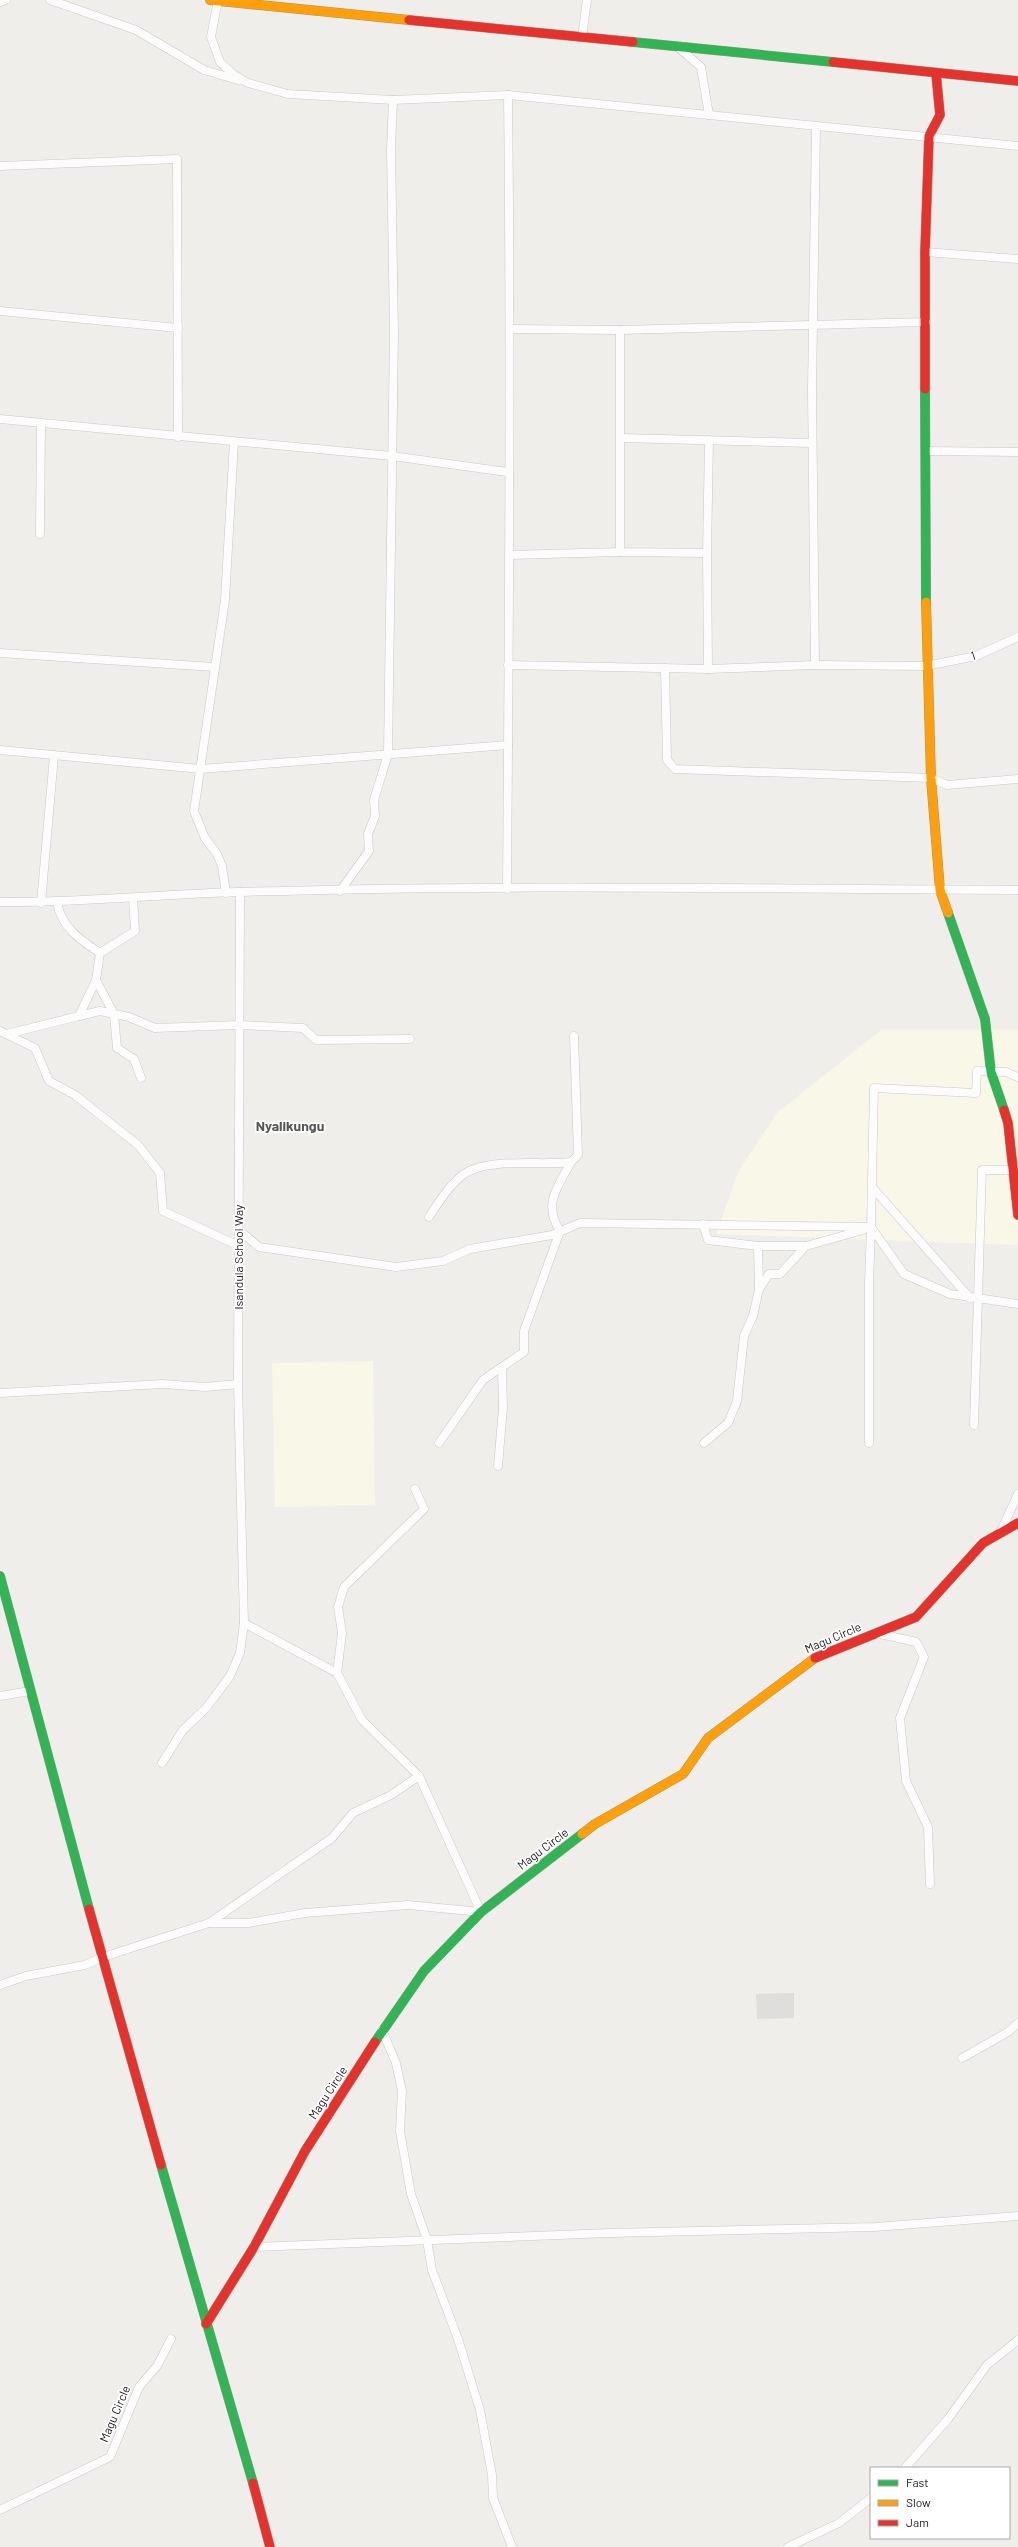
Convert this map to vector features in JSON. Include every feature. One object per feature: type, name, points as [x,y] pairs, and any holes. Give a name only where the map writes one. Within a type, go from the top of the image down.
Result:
[{"type":"main road","points":[[215,0],[1018,81]]},
{"type":"main road","points":[[936,73],[940,115],[929,136],[925,252],[927,452],[926,666],[931,778],[940,890],[985,1019],[991,1072],[1008,1123],[1018,1215]]},
{"type":"main road","name":"Magu Circle","points":[[206,2324],[254,2247],[305,2151],[382,2030],[424,1970],[481,1912],[595,1824],[683,1774],[708,1738],[810,1660],[916,1617],[983,1543],[1018,1523]]},
{"type":"main road","points":[[0,1576],[103,1957],[206,2324],[241,2434],[270,2547]]},
{"type":"street","points":[[0,2],[6,0]]},
{"type":"street","points":[[50,0],[136,30],[204,70],[288,94],[393,100],[508,95],[1018,146]]},
{"type":"street","points":[[215,0],[211,37],[220,62],[234,75],[248,83]]},
{"type":"street","points":[[582,37],[587,0]]},
{"type":"street","points":[[677,47],[701,67],[708,115]]},
{"type":"street","points":[[507,889],[509,555],[507,472],[510,329],[508,95]]},
{"type":"street","points":[[340,891],[369,850],[368,834],[375,816],[374,800],[388,754],[392,456],[393,100]]},
{"type":"street","points":[[815,665],[812,443],[816,127]]},
{"type":"street","points":[[0,166],[177,159],[178,437]]},
{"type":"street","points":[[925,252],[1018,259]]},
{"type":"street","points":[[0,311],[178,328]]},
{"type":"street","points":[[510,329],[620,330],[926,322]]},
{"type":"street","points":[[620,330],[620,552]]},
{"type":"street","points":[[0,419],[392,456],[507,472]]},
{"type":"street","points":[[40,534],[41,424]]},
{"type":"street","points":[[621,438],[812,443]]},
{"type":"street","points":[[708,669],[707,553],[709,440]]},
{"type":"street","points":[[226,893],[222,866],[204,838],[194,811],[225,600],[234,442]]},
{"type":"street","points":[[927,452],[1018,452]]},
{"type":"street","points":[[509,555],[620,552],[707,553]]},
{"type":"street","name":"1","points":[[508,665],[708,669],[815,665],[926,666],[976,656],[1018,636]]},
{"type":"street","points":[[0,653],[214,667]]},
{"type":"street","points":[[665,668],[667,760],[674,770],[931,778],[947,785],[1018,779]]},
{"type":"street","points":[[0,750],[201,769],[508,746]]},
{"type":"street","points":[[40,903],[54,756]]},
{"type":"street","points":[[0,902],[40,903],[240,892],[507,889],[1018,890]]},
{"type":"street","name":"Isandula School Way","points":[[162,1763],[183,1730],[207,1707],[230,1676],[240,1653],[244,1622],[238,1384],[240,892]]},
{"type":"street","points":[[79,1016],[96,980],[100,953],[135,931],[133,898]]},
{"type":"street","points":[[57,902],[59,914],[74,936],[100,953]]},
{"type":"street","points":[[96,980],[114,1014],[117,1048],[134,1059],[141,1078]]},
{"type":"street","points":[[3,1032],[100,1011],[129,1017],[155,1028],[240,1025],[303,1028],[316,1040],[410,1038]]},
{"type":"street","points":[[3,1032],[35,1048],[49,1081],[87,1104],[138,1145],[160,1173],[163,1211],[239,1246]]},
{"type":"street","points":[[439,1443],[483,1380],[524,1352],[524,1331],[560,1232],[553,1219],[552,1200],[571,1162],[578,1155],[579,1141],[574,1036]]},
{"type":"street","points":[[869,1443],[869,1284],[874,1088],[976,1092],[977,1072],[1006,1072],[1018,1077]]},
{"type":"street","points":[[429,1217],[444,1194],[464,1174],[489,1165],[571,1162]]},
{"type":"street","points":[[974,1425],[975,1299],[982,1170],[1012,1170]]},
{"type":"street","points":[[872,1187],[975,1299]]},
{"type":"street","points":[[239,1230],[259,1247],[396,1267],[443,1261],[470,1249],[560,1232],[580,1223],[871,1227]]},
{"type":"street","points":[[703,1224],[708,1240],[758,1246],[806,1246],[871,1227]]},
{"type":"street","points":[[871,1227],[904,1274],[950,1294],[975,1299],[1018,1304]]},
{"type":"street","points":[[704,1442],[728,1423],[737,1402],[744,1336],[753,1316],[759,1289],[758,1246]]},
{"type":"street","points":[[759,1289],[769,1274],[780,1274],[806,1246]]},
{"type":"street","points":[[498,1466],[503,1408],[502,1367]]},
{"type":"street","points":[[0,1393],[163,1384],[205,1387],[238,1384]]},
{"type":"street","points":[[337,1674],[342,1633],[338,1607],[344,1587],[424,1509],[415,1489]]},
{"type":"street","points":[[999,1534],[1018,1494]]},
{"type":"street","points":[[244,1622],[337,1674],[362,1720],[418,1776],[481,1912]]},
{"type":"street","points":[[875,1633],[916,1642],[924,1657],[900,1718],[906,1781],[928,1827],[930,1884]]},
{"type":"street","points":[[0,1696],[30,1690]]},
{"type":"street","points":[[0,1984],[26,1976],[85,1966],[103,1957],[209,1923],[332,1838],[353,1813],[391,1795],[418,1776]]},
{"type":"street","points":[[209,1923],[248,1923],[305,1913],[408,1905],[481,1912]]},
{"type":"street","points":[[962,2058],[1008,2032],[1018,2023]]},
{"type":"street","points":[[382,2030],[396,2063],[402,2091],[400,2131],[411,2194],[427,2240],[432,2270],[458,2339],[480,2410],[492,2475],[494,2498],[512,2547]]},
{"type":"street","points":[[254,2247],[641,2232],[875,2227],[1018,2216]]},
{"type":"street","name":"Magu Circle","points":[[0,2510],[110,2457],[139,2387],[157,2366],[171,2339]]},
{"type":"street","points":[[905,2467],[948,2419],[987,2364],[1018,2340]]},
{"type":"street","points":[[788,2547],[839,2523],[870,2499]]},
{"type":"shaded area","points":[[881,1030],[1018,1030],[1018,1245],[716,1234],[739,1170],[777,1113]]},
{"type":"shaded area","points":[[373,1361],[375,1505],[275,1507],[272,1363]]},
{"type":"shaded area","points":[[794,1993],[794,2018],[757,2019],[756,1994]]},
{"type":"traffic: fast","points":[[633,42],[833,62]]},
{"type":"traffic: fast","points":[[925,389],[926,602]]},
{"type":"traffic: fast","points":[[948,913],[985,1019],[991,1072],[1004,1110]]},
{"type":"traffic: fast","points":[[0,1576],[89,1909]]},
{"type":"traffic: fast","points":[[375,2042],[424,1971],[481,1912],[582,1834]]},
{"type":"traffic: fast","points":[[161,2165],[253,2483]]},
{"type":"traffic: slow","points":[[210,0],[409,20]]},
{"type":"traffic: slow","points":[[926,602],[931,778],[940,890],[948,913]]},
{"type":"traffic: slow","points":[[582,1834],[595,1824],[683,1774],[708,1738],[815,1658]]},
{"type":"traffic: jam","points":[[409,20],[633,42]]},
{"type":"traffic: jam","points":[[833,62],[1018,81]]},
{"type":"traffic: jam","points":[[925,389],[925,252],[929,136],[940,115],[936,73]]},
{"type":"traffic: jam","points":[[1004,1110],[1008,1123],[1018,1215]]},
{"type":"traffic: jam","points":[[815,1658],[916,1617],[983,1543],[1018,1523]]},
{"type":"traffic: jam","points":[[89,1909],[161,2165]]},
{"type":"traffic: jam","points":[[206,2324],[254,2247],[305,2151],[375,2042]]},
{"type":"traffic: jam","points":[[253,2483],[270,2547]]},
{"type":"district","name":"Nyalikungu","points":[[290,1126]]}]
